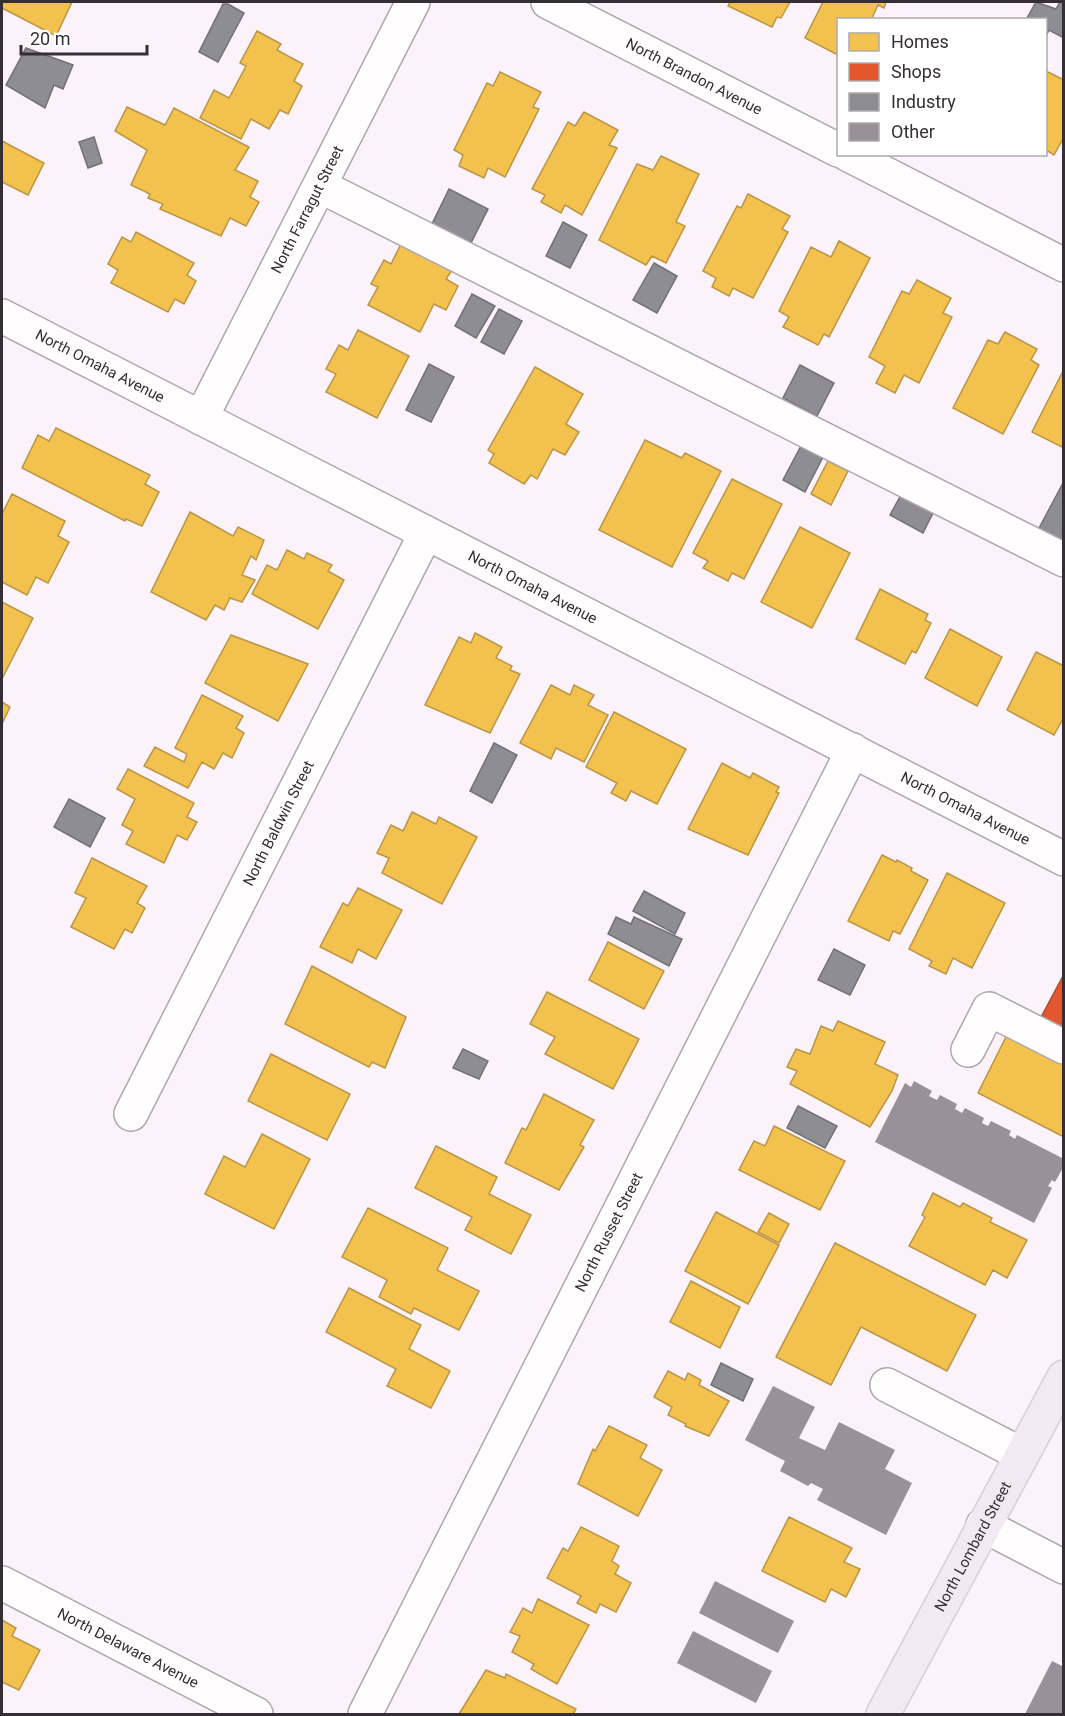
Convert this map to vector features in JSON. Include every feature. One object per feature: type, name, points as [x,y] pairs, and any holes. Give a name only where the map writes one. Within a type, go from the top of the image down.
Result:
[{"type":"main road","name":"North Lombard Street","points":[[883,1714],[1064,1377]]},
{"type":"street","name":"North Farragut Street","points":[[201,418],[413,2]]},
{"type":"street","name":"North Brandon Avenue","points":[[548,2],[837,149]]},
{"type":"street","points":[[851,156],[1064,265]]},
{"type":"street","points":[[320,186],[1064,561]]},
{"type":"street","name":"North Omaha Avenue","points":[[2,316],[1064,859]]},
{"type":"street","name":"North Baldwin Street","points":[[131,1114],[426,533]]},
{"type":"street","name":"North Russet Street","points":[[365,1714],[853,750]]},
{"type":"street","points":[[968,1050],[989,1009],[1064,1047]]},
{"type":"street","points":[[887,1385],[1021,1454]]},
{"type":"street","points":[[983,1525],[1064,1567]]},
{"type":"street","name":"North Delaware Avenue","points":[[2,1583],[256,1714]]},
{"type":"building: Homes","points":[[2,2],[72,2],[56,36],[2,8]]},
{"type":"building: Homes","points":[[730,2],[790,2],[781,18],[777,17],[772,27],[728,6]]},
{"type":"building: Homes","points":[[823,2],[886,2],[884,8],[878,5],[872,18],[837,18],[837,54],[805,38]]},
{"type":"building: Homes","points":[[257,31],[281,44],[277,50],[303,64],[294,81],[302,86],[288,114],[280,110],[269,129],[251,119],[241,139],[200,118],[214,90],[229,98],[246,66],[240,63]]},
{"type":"building: Homes","points":[[500,72],[541,92],[533,107],[539,109],[505,177],[488,168],[484,178],[459,166],[463,155],[454,150],[487,83],[493,86]]},
{"type":"building: Homes","points":[[1047,72],[1064,80],[1064,137],[1054,155],[1047,151]]},
{"type":"building: Homes","points":[[127,107],[165,125],[174,108],[249,147],[235,170],[258,181],[250,197],[259,202],[246,226],[230,218],[221,236],[160,209],[163,204],[148,198],[150,194],[131,185],[147,150],[115,131]]},
{"type":"building: Homes","points":[[584,112],[618,130],[609,145],[617,148],[582,215],[565,205],[561,213],[541,202],[545,195],[532,189],[568,122],[575,126]]},
{"type":"building: Homes","points":[[2,141],[44,163],[28,195],[2,182]]},
{"type":"building: Homes","points":[[661,156],[699,174],[676,222],[685,226],[666,263],[652,256],[646,265],[599,240],[637,164],[653,170]]},
{"type":"building: Homes","points":[[748,194],[790,216],[782,229],[788,232],[753,298],[733,288],[729,296],[712,287],[716,278],[703,271],[737,206],[741,208]]},
{"type":"building: Homes","points":[[136,232],[194,263],[187,275],[196,281],[184,304],[175,299],[168,312],[111,283],[118,270],[108,264],[122,237],[131,242]]},
{"type":"building: Homes","points":[[839,241],[870,258],[829,337],[824,334],[818,345],[783,327],[789,317],[779,311],[811,247],[831,257]]},
{"type":"building: Homes","points":[[401,244],[452,270],[446,279],[458,286],[446,310],[434,304],[420,332],[368,305],[378,287],[371,284],[384,260],[391,264]]},
{"type":"building: Homes","points":[[917,280],[951,298],[943,313],[952,317],[919,383],[904,375],[895,393],[876,383],[885,366],[869,357],[902,291],[909,294]]},
{"type":"building: Homes","points":[[358,330],[409,356],[377,418],[326,392],[336,374],[326,369],[339,345],[348,350]]},
{"type":"building: Homes","points":[[1005,332],[1037,349],[1031,360],[1039,365],[1003,434],[953,408],[988,340],[998,344]]},
{"type":"building: Homes","points":[[535,367],[583,394],[566,424],[579,432],[565,455],[553,449],[537,479],[531,475],[524,484],[489,463],[494,454],[488,450]]},
{"type":"building: Homes","points":[[1064,371],[1064,448],[1032,432]]},
{"type":"building: Homes","points":[[56,428],[150,475],[145,484],[159,492],[142,526],[126,519],[125,521],[22,468],[38,435],[49,441]]},
{"type":"building: Homes","points":[[645,440],[682,458],[685,453],[721,471],[672,567],[599,530]]},
{"type":"building: Homes","points":[[828,461],[848,471],[831,505],[811,494]]},
{"type":"building: Homes","points":[[732,479],[782,504],[744,579],[732,573],[728,581],[703,568],[708,561],[693,553]]},
{"type":"building: Homes","points":[[12,494],[65,521],[58,536],[69,542],[48,583],[36,577],[27,595],[2,582],[2,514]]},
{"type":"building: Homes","points":[[190,512],[233,536],[238,527],[264,540],[256,560],[251,556],[242,575],[255,580],[242,602],[230,598],[224,610],[215,605],[206,620],[151,592]]},
{"type":"building: Homes","points":[[800,527],[850,553],[812,628],[761,602]]},
{"type":"building: Homes","points":[[287,550],[304,559],[307,553],[332,565],[328,571],[344,580],[318,629],[252,594],[267,565],[277,570]]},
{"type":"building: Homes","points":[[880,589],[928,614],[925,620],[931,623],[916,653],[912,651],[905,664],[856,639]]},
{"type":"building: Homes","points":[[2,602],[33,618],[2,679]]},
{"type":"building: Homes","points":[[950,629],[1002,657],[977,706],[925,678]]},
{"type":"building: Homes","points":[[475,633],[502,647],[496,658],[512,666],[510,670],[520,674],[490,733],[425,705],[459,637],[471,643]]},
{"type":"building: Homes","points":[[231,635],[308,664],[278,721],[205,683]]},
{"type":"building: Homes","points":[[1036,652],[1064,666],[1064,717],[1054,735],[1007,710]]},
{"type":"building: Homes","points":[[551,685],[570,695],[574,685],[594,695],[588,705],[608,715],[584,762],[556,748],[551,759],[520,743]]},
{"type":"building: Homes","points":[[202,695],[243,716],[236,728],[244,733],[232,758],[223,753],[214,769],[202,762],[188,788],[144,766],[155,747],[184,762],[187,754],[175,748]]},
{"type":"building: Homes","points":[[2,702],[10,707],[2,724]]},
{"type":"building: Homes","points":[[614,712],[686,749],[657,804],[631,791],[626,801],[611,793],[617,783],[586,767]]},
{"type":"building: Homes","points":[[722,763],[750,778],[753,773],[779,787],[776,792],[779,793],[748,855],[688,829]]},
{"type":"building: Homes","points":[[128,769],[194,803],[187,817],[197,822],[187,840],[177,835],[164,863],[126,844],[133,831],[122,825],[135,799],[117,789]]},
{"type":"building: Homes","points":[[412,812],[436,824],[439,817],[477,837],[442,904],[382,873],[389,858],[377,853],[391,825],[403,831]]},
{"type":"building: Homes","points":[[882,855],[912,868],[911,871],[928,880],[900,934],[893,931],[889,941],[848,921]]},
{"type":"building: Homes","points":[[92,858],[147,886],[137,903],[145,908],[132,933],[125,929],[114,949],[71,927],[86,898],[75,893]]},
{"type":"building: Homes","points":[[947,873],[1005,903],[972,968],[953,958],[946,974],[929,966],[932,961],[909,949]]},
{"type":"building: Homes","points":[[358,888],[402,910],[376,959],[358,949],[352,963],[320,947],[343,903],[348,906]]},
{"type":"building: Homes","points":[[608,942],[664,971],[644,1009],[589,980]]},
{"type":"building: Homes","points":[[312,966],[406,1017],[385,1068],[372,1062],[369,1067],[285,1024]]},
{"type":"building: Homes","points":[[547,992],[639,1039],[613,1089],[545,1054],[555,1037],[530,1024]]},
{"type":"building: Homes","points":[[838,1021],[885,1042],[875,1064],[898,1075],[892,1091],[870,1127],[790,1084],[797,1071],[787,1067],[796,1049],[810,1054],[821,1026],[833,1031]]},
{"type":"building: Homes","points":[[1011,1027],[1064,1054],[1064,1137],[978,1093]]},
{"type":"building: Homes","points":[[271,1054],[350,1094],[327,1140],[248,1101]]},
{"type":"building: Homes","points":[[544,1094],[594,1120],[580,1145],[584,1147],[559,1190],[505,1163],[522,1128],[526,1130]]},
{"type":"building: Homes","points":[[774,1126],[845,1161],[820,1210],[739,1170],[754,1141],[765,1146]]},
{"type":"building: Homes","points":[[262,1134],[310,1159],[274,1229],[205,1194],[224,1156],[245,1167]]},
{"type":"building: Homes","points":[[436,1146],[497,1177],[489,1194],[531,1215],[511,1254],[465,1230],[472,1217],[415,1188]]},
{"type":"building: Homes","points":[[933,1193],[960,1207],[963,1203],[992,1218],[990,1222],[1027,1240],[1007,1278],[993,1270],[985,1285],[909,1246],[925,1217],[922,1215]]},
{"type":"building: Homes","points":[[368,1208],[448,1248],[437,1270],[479,1291],[459,1330],[414,1308],[411,1314],[379,1297],[387,1280],[342,1257]]},
{"type":"building: Homes","points":[[716,1212],[779,1245],[748,1304],[685,1271]]},
{"type":"building: Homes","points":[[769,1213],[789,1224],[779,1243],[758,1232]]},
{"type":"building: Homes","points":[[835,1243],[976,1315],[947,1371],[861,1327],[831,1385],[776,1357]]},
{"type":"building: Homes","points":[[691,1281],[740,1307],[720,1348],[670,1322]]},
{"type":"building: Homes","points":[[349,1288],[421,1325],[409,1349],[450,1371],[431,1408],[387,1386],[396,1369],[326,1332]]},
{"type":"building: Homes","points":[[668,1371],[685,1380],[688,1373],[701,1380],[699,1385],[729,1401],[709,1436],[685,1426],[686,1424],[668,1415],[672,1407],[654,1397]]},
{"type":"building: Homes","points":[[609,1426],[647,1445],[640,1458],[662,1470],[638,1516],[578,1484],[593,1449],[595,1451]]},
{"type":"building: Homes","points":[[789,1517],[852,1548],[844,1562],[860,1569],[846,1597],[831,1589],[825,1602],[762,1571]]},
{"type":"building: Homes","points":[[581,1527],[619,1546],[612,1561],[619,1566],[615,1574],[631,1583],[616,1612],[600,1604],[596,1613],[577,1603],[581,1596],[547,1578],[563,1548],[568,1551]]},
{"type":"building: Homes","points":[[538,1599],[589,1625],[557,1684],[531,1669],[534,1664],[512,1652],[520,1636],[510,1632],[523,1608],[532,1613]]},
{"type":"building: Homes","points":[[2,1620],[16,1628],[12,1636],[40,1650],[19,1690],[2,1682]]},
{"type":"building: Homes","points":[[486,1670],[505,1678],[506,1674],[576,1709],[573,1714],[459,1714]]},
{"type":"building: Shops","points":[[1064,974],[1064,1033],[1039,1021]]},
{"type":"building: Industry","points":[[1036,2],[1056,9],[1060,2],[1064,2],[1064,38],[1049,30],[1047,34],[1047,18],[1027,18]]},
{"type":"building: Industry","points":[[223,4],[228,4],[244,13],[218,62],[199,52]]},
{"type":"building: Industry","points":[[26,48],[73,65],[63,89],[54,85],[45,108],[6,85]]},
{"type":"building: Industry","points":[[94,137],[102,163],[88,168],[79,142]]},
{"type":"building: Industry","points":[[449,189],[488,209],[470,245],[431,226]]},
{"type":"building: Industry","points":[[563,222],[587,235],[570,268],[546,256]]},
{"type":"building: Industry","points":[[654,263],[677,276],[657,313],[633,300]]},
{"type":"building: Industry","points":[[472,294],[495,306],[476,338],[455,326]]},
{"type":"building: Industry","points":[[499,309],[522,321],[504,354],[481,342]]},
{"type":"building: Industry","points":[[429,364],[454,377],[431,422],[406,410]]},
{"type":"building: Industry","points":[[800,365],[834,383],[817,416],[783,398]]},
{"type":"building: Industry","points":[[802,444],[824,455],[805,492],[783,480]]},
{"type":"building: Industry","points":[[1064,481],[1064,546],[1037,532]]},
{"type":"building: Industry","points":[[901,495],[933,513],[923,533],[890,515]]},
{"type":"building: Industry","points":[[494,743],[517,755],[492,803],[470,791]]},
{"type":"building: Industry","points":[[69,799],[105,818],[90,847],[54,827]]},
{"type":"building: Industry","points":[[644,891],[685,913],[675,934],[633,911]]},
{"type":"building: Industry","points":[[616,917],[631,924],[634,917],[682,939],[669,966],[608,934]]},
{"type":"building: Industry","points":[[834,949],[865,965],[850,995],[818,980]]},
{"type":"building: Industry","points":[[463,1049],[488,1061],[479,1079],[453,1068]]},
{"type":"building: Industry","points":[[798,1106],[837,1126],[825,1148],[787,1128]]},
{"type":"building: Industry","points":[[721,1363],[753,1379],[743,1401],[711,1385]]},
{"type":"building: Other","points":[[914,1081],[932,1091],[929,1096],[937,1100],[940,1095],[957,1104],[955,1109],[962,1113],[965,1108],[984,1118],[982,1123],[988,1126],[991,1121],[1011,1131],[1009,1135],[1015,1139],[1017,1135],[1064,1159],[1064,1166],[1055,1182],[1052,1180],[1048,1186],[1052,1188],[1034,1223],[875,1142],[905,1083],[911,1087]]},
{"type":"building: Other","points":[[773,1386],[815,1407],[799,1438],[825,1450],[839,1422],[895,1450],[885,1469],[912,1483],[886,1535],[817,1500],[823,1489],[811,1483],[808,1486],[780,1471],[785,1461],[745,1440]]},
{"type":"building: Other","points":[[715,1581],[794,1621],[778,1653],[699,1613]]},
{"type":"building: Other","points":[[693,1631],[772,1671],[756,1703],[677,1663]]},
{"type":"building: Other","points":[[1052,1661],[1064,1667],[1064,1714],[1025,1714]]}]
